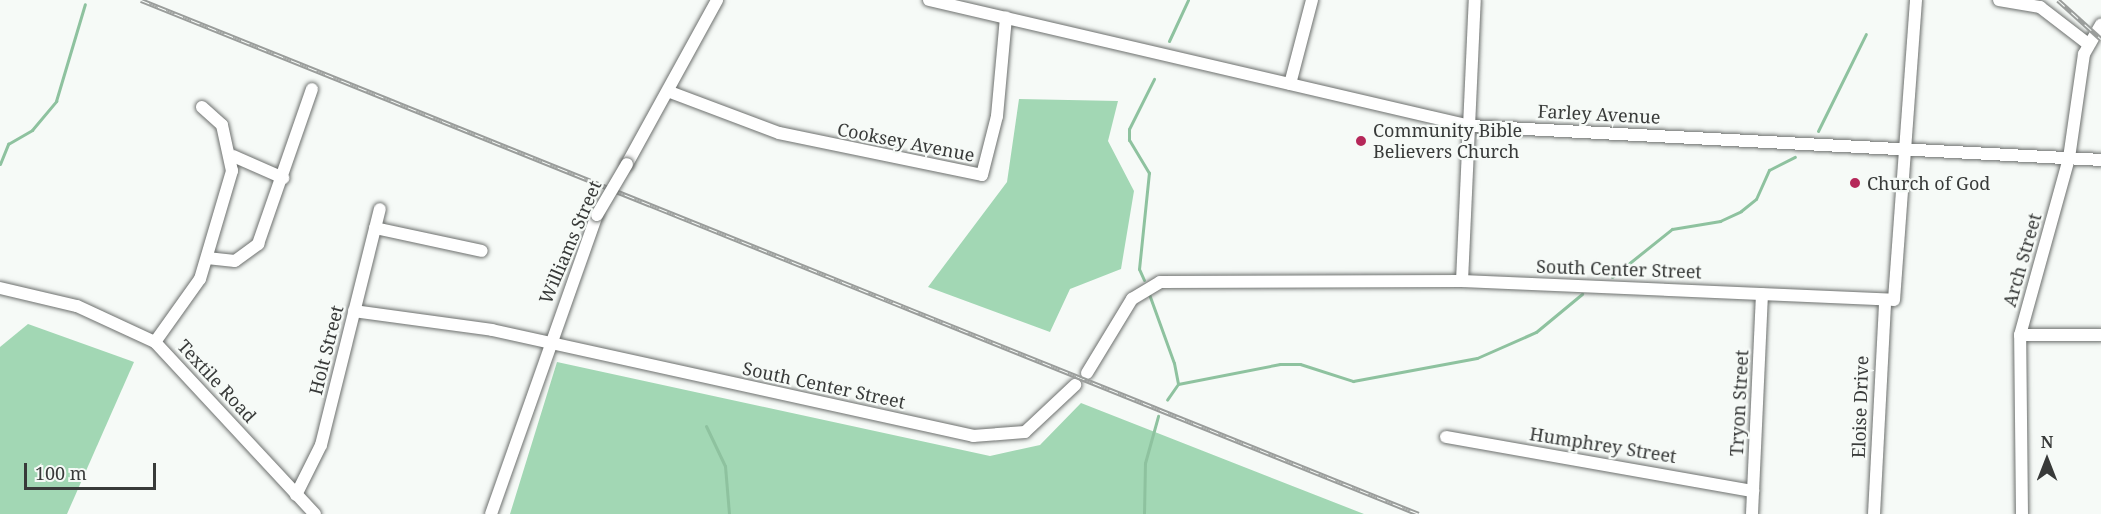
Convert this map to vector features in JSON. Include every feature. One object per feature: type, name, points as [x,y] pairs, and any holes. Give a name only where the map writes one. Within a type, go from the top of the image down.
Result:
[{"type":"street","name":"Williams Street","points":[[491,514],[548,345],[597,215],[670,93],[717,0]]},
{"type":"street","name":"Farley Avenue","points":[[929,0],[1470,126],[2101,160]]},
{"type":"street","points":[[1290,84],[1312,0]]},
{"type":"street","points":[[1462,281],[1475,0]]},
{"type":"street","points":[[1885,301],[1898,294],[1916,0]]},
{"type":"street","points":[[1999,0],[2040,7],[2086,43]]},
{"type":"street","name":"Cooksey Avenue","points":[[670,93],[779,134],[982,175],[996,116],[1006,17]]},
{"type":"street","name":"Arch Street","points":[[2022,514],[2020,335],[2069,158],[2086,43],[2101,24]]},
{"type":"street","points":[[207,258],[225,263],[252,251],[283,178],[312,89]]},
{"type":"street","points":[[155,342],[195,288],[207,258],[233,156],[222,125],[202,107]]},
{"type":"street","points":[[233,156],[283,178]]},
{"type":"street","name":"Holt Street","points":[[296,495],[321,444],[380,209]]},
{"type":"street","points":[[375,228],[482,251]]},
{"type":"street","name":"South Center Street","points":[[1087,373],[1132,299],[1160,282],[1462,281],[1885,301]]},
{"type":"street","name":"Textile Road","points":[[0,288],[76,306],[155,342],[207,392],[315,514]]},
{"type":"street","name":"Tryon Street","points":[[1752,514],[1762,294]]},
{"type":"street","name":"Eloise Drive","points":[[1874,514],[1885,301]]},
{"type":"street","name":"South Center Street","points":[[354,311],[442,320],[548,345],[990,437],[1033,427],[1075,385]]},
{"type":"street","points":[[2020,335],[2101,334]]},
{"type":"street","name":"Humphrey Street","points":[[1446,437],[1753,491]]},
{"type":"green space","points":[[1019,99],[1118,101],[1108,141],[1134,191],[1121,269],[1070,289],[1050,332],[928,287],[1007,182]]},
{"type":"green space","points":[[28,324],[134,362],[67,514],[0,514],[0,347]]},
{"type":"green space","points":[[557,362],[990,456],[1040,445],[1081,403],[1364,514],[510,514]]},
{"type":"waterway","points":[[1169,41],[1188,0]]},
{"type":"waterway","points":[[0,164],[8,144],[32,130],[56,101],[85,4]]},
{"type":"waterway","points":[[1818,131],[1866,34]]},
{"type":"waterway","points":[[1144,280],[1139,269],[1149,173],[1129,140],[1129,129],[1154,79]]},
{"type":"waterway","points":[[1612,277],[1672,229],[1720,221],[1741,211],[1756,199],[1769,170],[1795,157]]},
{"type":"waterway","points":[[1149,294],[1174,363],[1178,384],[1167,400]]},
{"type":"waterway","points":[[1178,384],[1280,364],[1300,364],[1353,381],[1477,358],[1536,332],[1582,294]]},
{"type":"waterway","points":[[1144,514],[1145,463],[1158,416]]},
{"type":"waterway","points":[[706,426],[725,466],[729,514]]},
{"type":"railway","points":[[141,0],[1419,514]]},
{"type":"railway","points":[[2058,0],[2101,39]]},
{"type":"place","name":"Community Bible Believers Church","points":[[1361,141]]},
{"type":"place","name":"Church of God","points":[[1855,183]]}]
